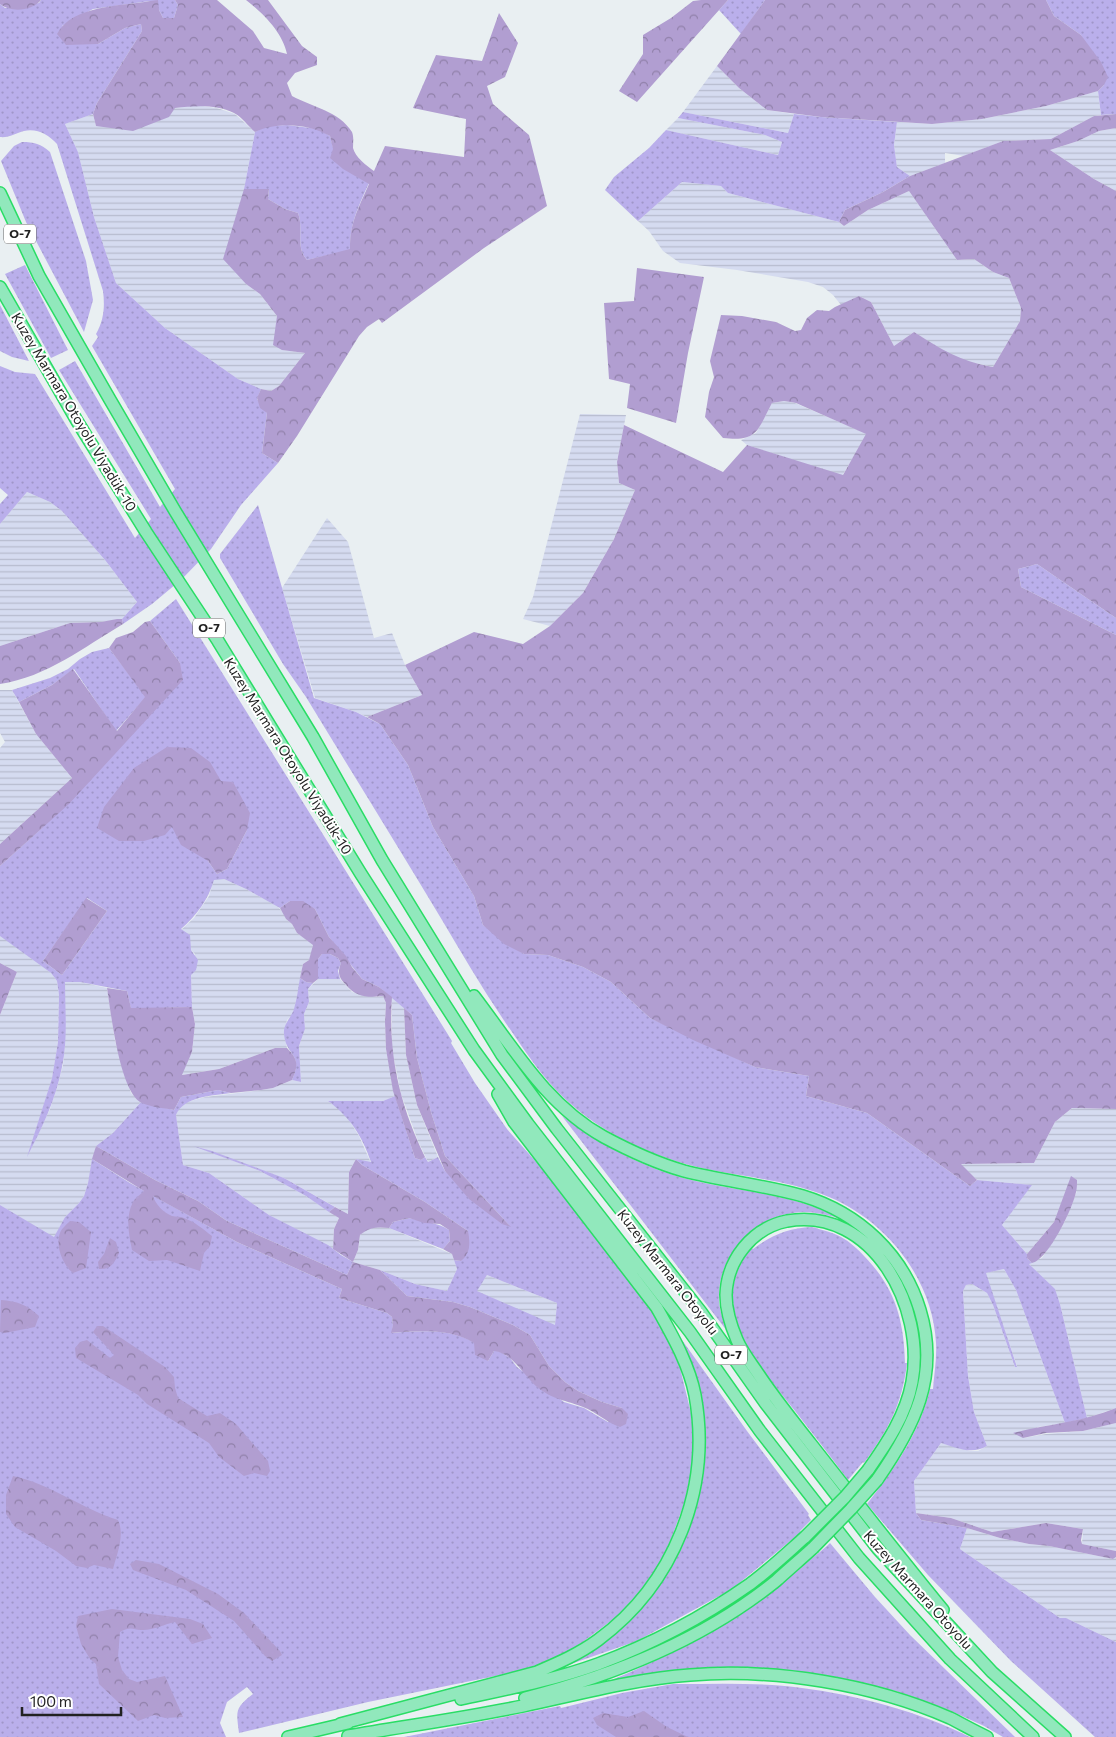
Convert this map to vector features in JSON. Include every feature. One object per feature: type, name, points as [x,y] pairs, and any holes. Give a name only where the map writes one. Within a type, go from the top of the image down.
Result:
[{"type":"highway","name":"Kuzey Marmara Otoyolu Viyadük-10","points":[[0,193],[39,276],[175,511],[308,728],[382,860],[434,944]]},
{"type":"highway","name":"Kuzey Marmara Otoyolu Viyadük-10","points":[[3,292],[77,421],[223,650],[414,958]]},
{"type":"highway","points":[[346,1736],[513,1701],[584,1682],[665,1649],[721,1618],[775,1582],[813,1548],[876,1480],[902,1442],[911,1424],[923,1391],[927,1369],[926,1336],[917,1300],[902,1268],[865,1227],[826,1205],[803,1196],[668,1166],[636,1153],[587,1126],[548,1093],[536,1079],[434,944]]},
{"type":"highway","name":"Kuzey Marmara Otoyolu","points":[[434,944],[502,1054],[557,1129],[701,1312],[819,1475],[878,1549],[933,1610],[992,1672],[1065,1737]]},
{"type":"highway","name":"Kuzey Marmara Otoyolu","points":[[414,958],[474,1050],[528,1124],[690,1332],[760,1431],[859,1558],[950,1658],[1033,1737]]},
{"type":"highway","points":[[288,1737],[537,1672],[568,1659],[597,1641],[622,1620],[646,1594],[663,1571],[683,1530],[694,1494],[699,1459],[700,1430],[695,1394],[675,1341],[657,1308],[514,1122],[474,1050]]},
{"type":"highway","points":[[340,1724],[541,1681],[625,1654],[654,1641],[711,1609],[751,1583],[805,1537],[845,1497],[868,1470],[898,1423],[912,1381],[914,1335],[902,1296],[894,1278],[863,1241],[835,1224],[820,1220],[801,1219],[783,1222],[758,1234],[746,1244],[732,1268],[726,1297],[736,1339],[742,1351],[776,1400],[992,1672]]},
{"type":"highway","points":[[346,1736],[522,1706],[629,1683],[691,1675],[723,1674],[778,1676],[855,1688],[949,1718],[987,1737]]},
{"type":"shaded area","points":[[41,0],[175,0],[178,5],[174,18],[163,18],[159,10],[150,1],[93,9],[62,26],[98,44],[125,28],[141,24],[142,31],[97,103],[93,114],[65,124],[78,152],[94,217],[116,283],[165,328],[238,379],[261,389],[257,399],[267,413],[262,453],[278,463],[241,505],[211,549],[182,579],[152,604],[123,624],[122,619],[137,602],[105,560],[62,511],[50,502],[27,492],[0,524],[0,504],[8,495],[0,488],[0,366],[15,372],[35,374],[135,538],[151,519],[59,370],[75,361],[160,507],[175,489],[92,346],[98,337],[96,334],[104,308],[103,291],[57,144],[46,135],[34,130],[0,137],[0,4],[5,8],[39,3]]},
{"type":"shaded area","points":[[728,0],[765,0],[741,34],[719,10]]},
{"type":"shaded area","points":[[1046,0],[1116,0],[1116,114],[1101,115],[1098,91],[1104,85],[1081,35],[1054,16]]},
{"type":"shaded area","points":[[717,66],[739,88],[767,110],[794,114],[788,133],[683,112]]},
{"type":"shaded area","points":[[1098,91],[1101,115],[1094,116],[1051,139],[1003,141],[964,156],[945,153],[945,163],[910,176],[897,167],[894,145],[897,122],[932,124],[982,119],[1046,106]]},
{"type":"shaded area","points":[[195,105],[217,108],[235,114],[255,132],[244,189],[246,284],[260,294],[277,316],[283,350],[305,353],[279,386],[271,391],[261,389],[238,379],[165,328],[116,283],[94,217],[78,152],[65,124],[93,114],[96,126]]},
{"type":"shaded area","points":[[683,112],[788,133],[794,114],[897,122],[894,145],[897,167],[910,176],[883,192],[845,210],[839,222],[728,193],[721,186],[682,182],[638,221],[605,190],[614,177],[649,148],[666,130],[778,155],[782,142],[765,135],[678,118]]},
{"type":"shaded area","points":[[678,118],[765,135],[782,142],[778,155],[666,130]]},
{"type":"shaded area","points":[[287,125],[318,129],[330,136],[336,154],[343,166],[369,183],[358,207],[353,224],[350,250],[307,260],[303,255],[300,244],[300,219],[298,213],[285,209],[268,199],[269,190],[244,189],[255,132],[266,126]]},
{"type":"shaded area","points":[[1116,128],[1116,191],[1050,150],[1078,141],[1099,131]]},
{"type":"shaded area","points":[[22,142],[37,144],[50,152],[86,261],[93,300],[84,332],[26,222],[1,161],[14,146]]},
{"type":"shaded area","points":[[682,182],[721,186],[728,193],[839,222],[844,226],[868,210],[909,191],[957,260],[974,259],[993,272],[1009,278],[1021,308],[1020,321],[993,367],[965,361],[943,351],[914,332],[894,346],[871,302],[859,296],[841,305],[823,287],[808,282],[680,263],[663,251],[649,231],[638,221]]},
{"type":"shaded area","points":[[25,265],[68,350],[51,358],[5,274]]},
{"type":"shaded area","points":[[0,305],[29,361],[12,357],[0,351]]},
{"type":"shaded area","points":[[784,401],[795,403],[867,434],[842,476],[747,445],[741,440],[756,433],[772,403]]},
{"type":"shaded area","points":[[580,414],[626,415],[617,462],[619,483],[635,490],[614,539],[583,593],[550,626],[523,619],[533,597]]},
{"type":"shaded area","points":[[27,492],[50,502],[62,511],[105,560],[137,602],[122,619],[70,623],[0,646],[0,524]]},
{"type":"shaded area","points":[[258,505],[314,698],[356,712],[380,724],[408,765],[433,827],[474,896],[483,925],[524,954],[548,955],[583,967],[611,982],[650,1018],[755,1067],[809,1076],[806,1096],[867,1113],[970,1186],[977,1180],[1032,1185],[1002,1225],[1027,1254],[1027,1258],[1032,1263],[1029,1264],[1055,1289],[1087,1418],[1065,1423],[1016,1290],[1004,1269],[986,1273],[1017,1367],[1015,1367],[987,1293],[972,1284],[966,1285],[963,1291],[968,1376],[974,1412],[987,1446],[981,1449],[970,1450],[959,1449],[941,1443],[914,1481],[916,1513],[921,1520],[967,1528],[960,1549],[1060,1618],[1066,1618],[1116,1642],[1116,1737],[1095,1737],[1011,1661],[928,1575],[867,1504],[905,1450],[920,1420],[930,1389],[933,1389],[936,1343],[933,1320],[926,1297],[916,1275],[903,1255],[888,1237],[870,1221],[829,1197],[784,1183],[687,1164],[630,1143],[595,1123],[579,1111],[564,1098],[537,1068],[486,993],[306,697],[283,664],[220,558],[220,554]]},
{"type":"shaded area","points":[[327,518],[348,542],[374,638],[392,633],[405,665],[422,695],[367,717],[315,698],[282,588]]},
{"type":"shaded area","points":[[1037,564],[1116,618],[1116,635],[1021,587],[1018,569]]},
{"type":"shaded area","points":[[176,599],[452,1041],[451,1043],[475,1083],[507,1129],[546,1173],[614,1259],[661,1324],[680,1368],[691,1413],[693,1461],[685,1501],[669,1545],[648,1583],[615,1618],[576,1647],[549,1661],[520,1671],[368,1702],[239,1733],[238,1710],[253,1694],[247,1687],[227,1702],[220,1723],[226,1737],[0,1737],[0,1205],[54,1237],[65,1217],[84,1196],[92,1159],[130,1183],[237,1242],[342,1289],[339,1298],[387,1313],[392,1317],[392,1333],[434,1332],[465,1338],[475,1343],[476,1349],[488,1361],[494,1351],[499,1351],[564,1402],[584,1408],[608,1422],[622,1408],[602,1402],[578,1391],[565,1382],[549,1366],[530,1335],[513,1325],[453,1302],[407,1296],[380,1270],[415,1284],[447,1291],[457,1269],[454,1260],[461,1261],[468,1231],[425,1202],[362,1165],[356,1159],[371,1162],[364,1144],[349,1120],[328,1101],[383,1101],[395,1096],[415,1158],[421,1160],[425,1157],[428,1162],[438,1157],[445,1171],[510,1226],[445,1156],[417,1058],[412,1015],[379,987],[362,979],[329,937],[315,909],[290,901],[280,908],[224,879],[214,880],[209,894],[201,907],[181,929],[190,935],[191,950],[198,960],[196,970],[191,975],[192,1007],[131,1009],[127,991],[80,982],[65,982],[66,1035],[62,1067],[52,1102],[27,1157],[52,1078],[58,1042],[59,995],[57,981],[51,973],[0,936],[0,866],[42,828],[180,663],[150,621]],"holes":[[[247,830],[227,869],[217,874],[208,861]],[[87,898],[107,911],[62,975],[43,961]],[[487,1275],[557,1303],[555,1325],[477,1291]]]},
{"type":"shaded area","points":[[109,648],[146,697],[116,731],[74,669],[52,685],[19,702],[12,690],[50,678],[68,669],[92,652]]},
{"type":"shaded area","points":[[0,690],[12,690],[36,734],[72,778],[0,844],[0,748],[5,742],[0,733]]},
{"type":"shaded area","points":[[0,873],[17,948],[51,973],[57,981],[59,995],[58,1042],[52,1078],[29,1153],[50,1109],[63,1065],[65,982],[80,982],[107,988],[115,1041],[131,1093],[141,1102],[113,1133],[96,1146],[84,1196],[65,1217],[54,1238],[0,1205],[0,1015],[17,972],[0,963]]},
{"type":"shaded area","points":[[214,879],[224,879],[277,906],[297,933],[313,944],[312,953],[309,960],[303,964],[295,1007],[292,1015],[287,1020],[284,1033],[287,1048],[275,1048],[219,1069],[181,1075],[192,1052],[195,1024],[192,1007],[191,975],[195,954],[181,930],[194,918],[209,896]]},
{"type":"shaded area","points":[[322,954],[330,954],[338,958],[341,963],[338,971],[340,979],[318,979],[318,959]]},
{"type":"shaded area","points":[[300,978],[306,982],[313,983],[308,989],[309,1002],[304,1014],[305,1029],[299,1046],[301,1082],[292,1080],[296,1065],[285,1041],[284,1034],[286,1024],[294,1009]]},
{"type":"shaded area","points":[[318,979],[340,979],[352,992],[377,997],[383,996],[386,1003],[386,1049],[395,1096],[383,1101],[328,1101],[343,1112],[349,1120],[359,1136],[371,1163],[356,1159],[349,1172],[348,1214],[284,1178],[200,1148],[260,1171],[306,1196],[339,1218],[334,1229],[333,1249],[269,1215],[209,1173],[183,1165],[176,1115],[179,1108],[187,1102],[205,1097],[273,1088],[292,1080],[301,1082],[299,1046],[305,1029],[304,1014],[309,1002],[308,989]]},
{"type":"shaded area","points":[[392,997],[404,1008],[406,1055],[417,1105],[438,1157],[428,1162],[418,1141],[401,1094],[392,1049]]},
{"type":"shaded area","points":[[218,1090],[231,1093],[192,1100],[185,1104],[176,1115],[183,1165],[209,1173],[269,1215],[328,1245],[353,1262],[347,1275],[227,1221],[198,1201],[155,1180],[96,1146],[113,1133],[141,1102],[174,1110],[181,1097]]},
{"type":"shaded area","points":[[1072,1108],[1116,1109],[1116,1408],[1087,1418],[1055,1290],[1028,1263],[1042,1258],[1065,1221],[1077,1191],[1059,1210],[1054,1222],[1027,1254],[1002,1225],[1031,1185],[977,1180],[960,1164],[1034,1163],[1055,1122]]},
{"type":"shaded area","points":[[562,1116],[615,1150],[658,1170],[694,1181],[799,1202],[839,1218],[817,1213],[793,1213],[763,1223],[739,1243],[723,1270],[720,1286],[719,1302],[727,1331]]},
{"type":"shaded area","points":[[193,1146],[212,1151],[284,1178],[335,1207],[329,1212],[306,1196],[260,1171]]},
{"type":"shaded area","points":[[409,1218],[444,1227],[449,1230],[450,1241],[443,1249],[389,1228],[393,1222]]},
{"type":"shaded area","points":[[375,1227],[389,1228],[452,1254],[457,1269],[447,1291],[415,1284],[353,1262],[358,1250],[360,1235],[366,1230]]},
{"type":"shaded area","points":[[812,1227],[841,1237],[857,1248],[865,1257],[891,1293],[903,1333],[905,1363],[907,1363],[898,1404],[880,1439],[864,1463],[848,1480],[754,1358],[739,1328],[735,1313],[734,1283],[741,1265],[751,1248],[753,1249],[781,1233]]},
{"type":"shaded area","points":[[1004,1269],[1016,1290],[1065,1423],[1038,1427],[1023,1438],[1083,1431],[1116,1423],[1116,1551],[1082,1544],[1083,1529],[1046,1523],[992,1532],[951,1518],[916,1513],[914,1481],[941,1443],[970,1451],[978,1451],[987,1446],[974,1412],[968,1376],[963,1291],[966,1285],[972,1284],[987,1293],[1015,1367],[1017,1366],[985,1273]]},
{"type":"shaded area","points":[[487,1275],[557,1303],[555,1326],[476,1291]]},
{"type":"shaded area","points":[[682,1340],[809,1514],[811,1520],[800,1533],[732,1589],[637,1641],[568,1665],[617,1631],[643,1606],[675,1559],[688,1533],[697,1506],[703,1478],[705,1449],[701,1400]]},
{"type":"shaded area","points":[[967,1528],[1029,1544],[1049,1546],[1113,1559],[1116,1557],[1116,1642],[1066,1618],[1060,1618],[960,1549]]},
{"type":"shaded area","points":[[830,1543],[910,1635],[1015,1737],[1003,1737],[951,1711],[896,1691],[797,1671],[743,1667],[713,1668],[676,1671],[607,1682],[663,1657],[715,1630],[788,1579]]},
{"type":"shaded area","points":[[673,1684],[770,1685],[823,1691],[909,1712],[970,1737],[404,1737],[560,1706],[561,1708],[622,1693]]},
{"type":"green space","points":[[0,0],[41,0],[32,7],[15,10],[0,4]]},
{"type":"green space","points":[[158,0],[159,10],[163,18],[174,18],[178,5],[175,0],[217,0],[253,31],[264,48],[287,54],[277,31],[246,0],[268,0],[302,46],[317,57],[317,65],[295,73],[287,83],[292,96],[333,114],[347,125],[352,132],[353,148],[356,155],[374,171],[385,146],[464,157],[466,119],[413,108],[436,55],[482,61],[499,13],[518,43],[505,77],[487,86],[493,104],[529,135],[547,206],[484,248],[382,323],[379,319],[367,327],[359,336],[297,436],[278,463],[262,453],[267,413],[260,408],[257,398],[261,389],[271,391],[279,386],[305,353],[282,350],[273,345],[277,316],[260,294],[246,284],[223,259],[244,189],[269,189],[268,199],[285,209],[298,213],[300,219],[300,244],[303,255],[307,260],[350,249],[353,224],[369,184],[343,169],[330,158],[333,149],[330,136],[313,129],[293,125],[273,126],[255,132],[237,115],[220,108],[197,106],[175,108],[169,117],[133,131],[96,126],[93,114],[97,103],[142,31],[141,24],[125,28],[98,44],[66,45],[57,34],[64,24],[86,12],[99,8]]},
{"type":"green space","points":[[728,0],[637,102],[619,91],[643,54],[643,35],[671,18],[693,1]]},
{"type":"green space","points":[[765,0],[1046,0],[1054,16],[1081,35],[1101,62],[1108,77],[1098,91],[1046,106],[982,119],[932,124],[821,117],[767,110],[739,88],[717,66]]},
{"type":"green space","points":[[1116,114],[1116,128],[1099,131],[1078,141],[1050,150],[1116,191],[1116,618],[1037,564],[1018,569],[1021,587],[1116,635],[1116,1109],[1072,1108],[1055,1122],[1034,1163],[961,1164],[977,1180],[970,1186],[867,1113],[806,1096],[809,1076],[755,1067],[693,1040],[650,1018],[611,982],[583,967],[548,955],[524,954],[504,944],[483,925],[474,896],[433,827],[408,765],[380,724],[367,717],[422,695],[405,665],[474,632],[523,644],[550,626],[583,593],[614,539],[635,490],[619,483],[617,462],[624,425],[723,472],[747,445],[843,475],[866,434],[796,403],[784,401],[772,403],[755,433],[743,438],[723,438],[705,417],[709,392],[714,377],[710,361],[721,315],[742,316],[776,322],[795,331],[801,330],[807,318],[817,310],[829,311],[859,296],[871,302],[894,346],[914,332],[970,362],[993,367],[1020,321],[1021,308],[1009,278],[993,272],[974,259],[957,260],[909,191],[868,210],[844,226],[839,222],[845,210],[883,192],[910,176],[1003,141],[1051,139],[1094,116]]},
{"type":"green space","points":[[637,268],[704,277],[676,423],[627,408],[630,384],[609,379],[604,303],[634,301]]},
{"type":"green space","points":[[122,619],[123,624],[64,660],[34,675],[0,684],[0,646],[70,623],[101,622]]},
{"type":"green space","points":[[150,621],[180,663],[183,680],[69,804],[0,866],[0,844],[72,778],[36,734],[19,702],[52,685],[73,669],[117,731],[145,697],[109,648],[116,638],[133,632],[145,622]]},
{"type":"green space","points":[[167,747],[191,748],[210,762],[221,781],[233,782],[250,813],[247,830],[227,869],[217,874],[208,861],[181,845],[172,827],[165,835],[144,841],[119,841],[97,828],[104,807],[134,768]]},
{"type":"green space","points":[[86,898],[107,911],[62,975],[43,961]]},
{"type":"green space","points":[[290,901],[303,901],[315,909],[329,937],[346,956],[362,979],[379,987],[392,997],[391,1019],[394,1060],[409,1118],[425,1157],[421,1160],[415,1158],[393,1091],[386,1049],[386,1003],[383,996],[363,996],[350,989],[339,975],[341,963],[338,958],[330,954],[322,954],[318,959],[318,979],[313,983],[306,982],[300,978],[303,964],[309,960],[313,945],[297,933],[280,908]]},
{"type":"green space","points":[[0,963],[17,972],[0,1015]]},
{"type":"green space","points":[[107,988],[127,991],[131,1008],[192,1007],[195,1024],[192,1052],[182,1075],[219,1069],[275,1048],[287,1048],[294,1056],[296,1063],[292,1080],[273,1088],[261,1090],[231,1093],[218,1090],[181,1097],[174,1110],[144,1104],[133,1094],[121,1066]]},
{"type":"green space","points":[[404,1008],[412,1015],[417,1058],[445,1156],[511,1227],[502,1224],[469,1199],[445,1171],[417,1105],[406,1055]]},
{"type":"green space","points":[[96,1146],[155,1180],[198,1201],[227,1221],[347,1275],[353,1262],[380,1270],[407,1296],[453,1302],[513,1325],[530,1335],[549,1366],[565,1382],[578,1391],[602,1402],[622,1408],[628,1414],[626,1424],[620,1427],[588,1409],[549,1395],[537,1387],[513,1360],[494,1351],[488,1361],[475,1355],[474,1343],[465,1338],[434,1332],[391,1333],[392,1317],[387,1313],[339,1298],[342,1289],[237,1242],[153,1196],[166,1213],[192,1222],[212,1236],[210,1246],[204,1253],[200,1271],[167,1260],[149,1261],[132,1250],[128,1226],[133,1202],[144,1191],[92,1159]]},
{"type":"green space","points":[[356,1159],[362,1165],[425,1202],[468,1231],[468,1251],[461,1261],[454,1260],[452,1254],[443,1249],[450,1241],[449,1230],[440,1224],[424,1223],[409,1218],[393,1222],[389,1228],[374,1228],[360,1235],[358,1250],[353,1262],[333,1249],[334,1229],[339,1218],[329,1212],[335,1207],[348,1214],[349,1172]]},
{"type":"green space","points":[[1071,1176],[1077,1180],[1077,1184],[1070,1209],[1059,1232],[1045,1253],[1032,1263],[1027,1258],[1027,1254],[1054,1222]]},
{"type":"green space","points":[[70,1221],[79,1222],[91,1232],[86,1268],[73,1273],[63,1260],[59,1249],[61,1231]]},
{"type":"green space","points":[[110,1238],[116,1242],[119,1253],[110,1267],[99,1269],[98,1262],[104,1254]]},
{"type":"green space","points":[[1,1300],[22,1304],[35,1312],[39,1316],[35,1327],[5,1333],[0,1332]]},
{"type":"green space","points":[[97,1326],[103,1326],[165,1367],[174,1377],[178,1398],[207,1416],[220,1413],[236,1424],[268,1461],[270,1471],[267,1476],[254,1473],[244,1476],[219,1457],[209,1443],[147,1404],[138,1395],[76,1358],[75,1348],[80,1342],[87,1340],[110,1358],[114,1355],[93,1332]]},
{"type":"green space","points":[[1116,1408],[1116,1423],[1083,1431],[1046,1433],[1023,1438],[1013,1433],[1078,1420]]},
{"type":"green space","points":[[13,1476],[40,1485],[92,1510],[118,1520],[121,1538],[113,1569],[94,1565],[87,1568],[76,1566],[56,1551],[15,1527],[6,1514],[6,1495]]},
{"type":"green space","points":[[916,1513],[951,1518],[992,1532],[1046,1523],[1083,1529],[1082,1544],[1116,1551],[1116,1557],[1113,1559],[1000,1538],[967,1528],[921,1520]]},
{"type":"green space","points":[[136,1560],[159,1564],[218,1594],[244,1613],[282,1655],[272,1661],[265,1656],[234,1621],[186,1590],[133,1570],[130,1564]]},
{"type":"green space","points":[[112,1609],[190,1619],[203,1624],[212,1638],[192,1644],[175,1622],[151,1629],[130,1629],[120,1632],[118,1657],[122,1670],[129,1679],[137,1682],[165,1676],[183,1717],[165,1718],[154,1715],[138,1721],[99,1684],[96,1664],[90,1659],[81,1644],[76,1626],[78,1616]]},
{"type":"green space","points":[[644,1711],[667,1727],[688,1737],[616,1737],[597,1725],[593,1718],[603,1713],[628,1717]]}]
